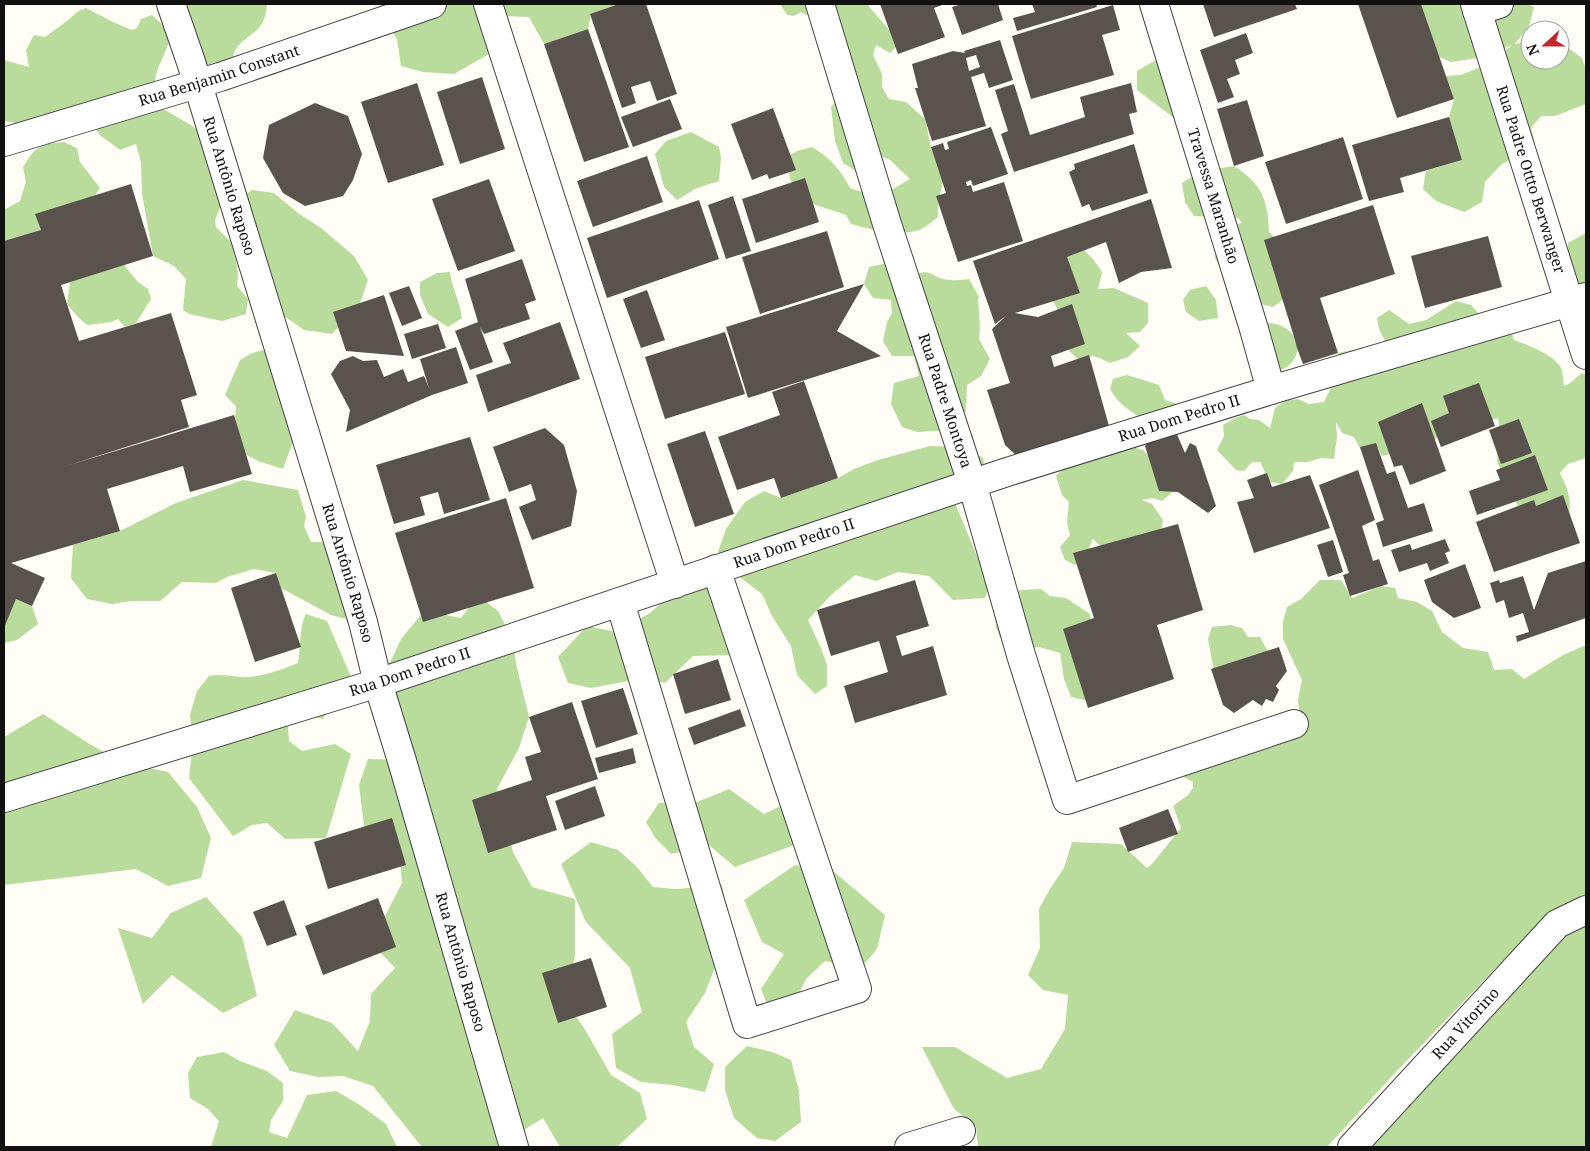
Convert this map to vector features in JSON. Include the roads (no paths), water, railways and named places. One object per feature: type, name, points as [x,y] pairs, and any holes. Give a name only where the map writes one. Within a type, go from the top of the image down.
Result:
[{"type":"street","name":"Rua Antônio Raposo","points":[[171,4],[363,622],[378,684],[514,1147]]},
{"type":"street","name":"Rua Benjamin Constant","points":[[4,142],[197,84],[432,4]]},
{"type":"street","points":[[488,4],[674,584]]},
{"type":"street","name":"Rua Padre Montoya","points":[[820,4],[887,224],[972,483],[1021,655],[1067,800],[1294,724]]},
{"type":"street","name":"Travessa Maranhão","points":[[1154,4],[1252,320],[1271,390]]},
{"type":"street","name":"Rua Padre Ottto Berwanger","points":[[1484,6],[1578,299],[1586,355]]},
{"type":"street","name":"Rua Dom Pedro II","points":[[4,798],[378,684],[972,483],[1271,390],[1578,299]]},
{"type":"street","points":[[620,602],[747,1024],[856,989],[716,569]]},
{"type":"street","name":"Rua Vitorino","points":[[1352,1147],[1557,924],[1586,910]]},
{"type":"street","points":[[909,1147],[961,1131]]}]
